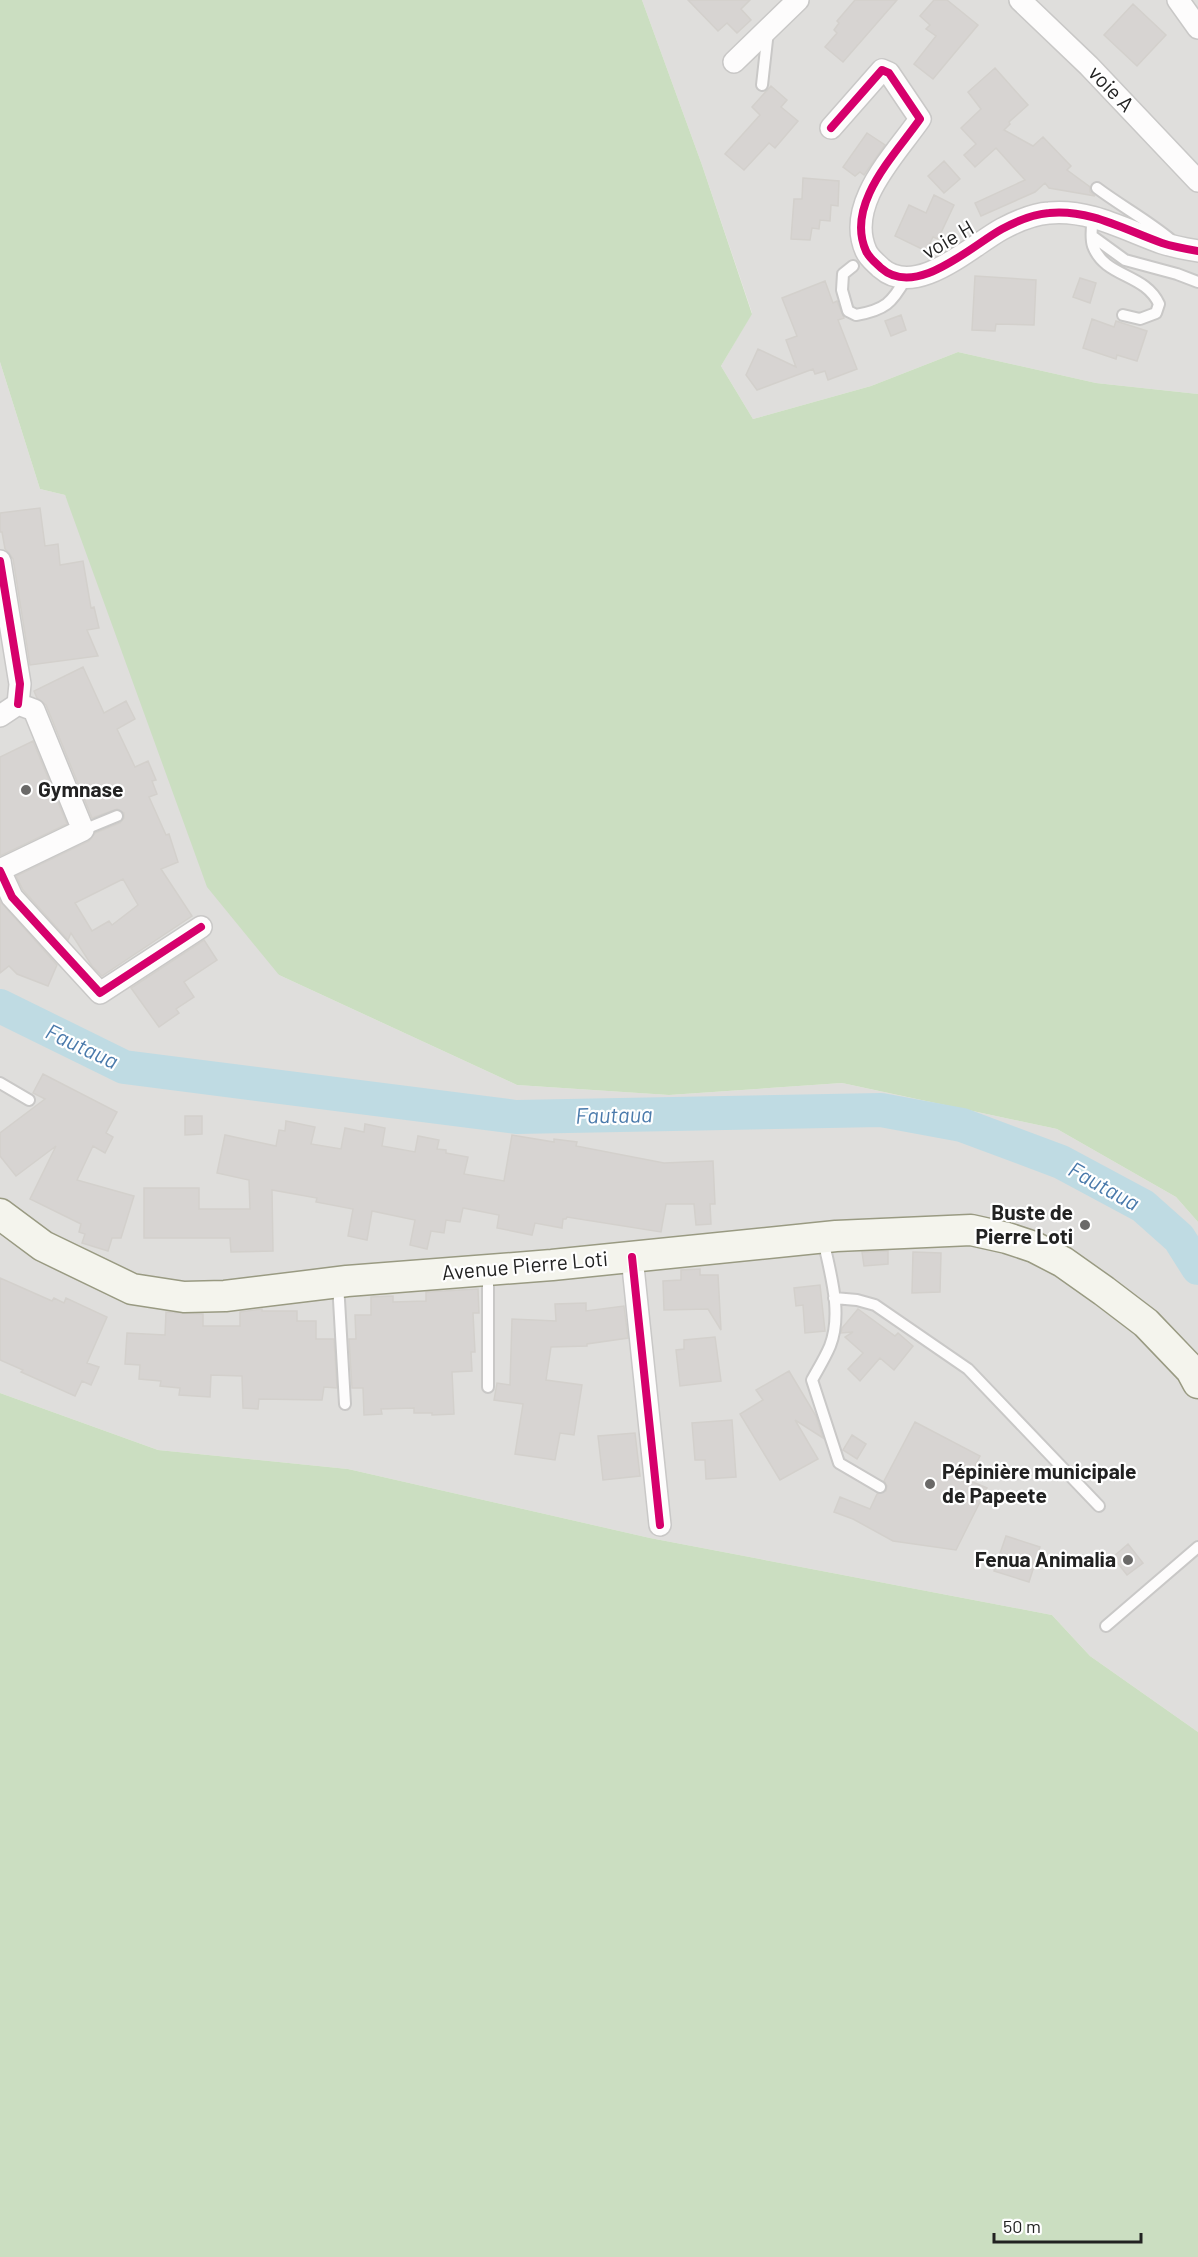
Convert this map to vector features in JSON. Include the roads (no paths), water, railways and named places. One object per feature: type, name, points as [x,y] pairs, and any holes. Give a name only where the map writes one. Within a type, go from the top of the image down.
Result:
[{"type":"main road","name":"Avenue Pierre Loti","points":[[0,1214],[43,1246],[132,1289],[184,1297],[204,1297],[823,1238],[971,1230],[1034,1247],[1063,1262],[1146,1323],[1185,1363],[1198,1383]]},
{"type":"street","points":[[734,62],[798,0]]},
{"type":"street","name":"voie A","points":[[1020,0],[1089,66],[1196,178]]},
{"type":"street","points":[[1178,0],[1198,28]]},
{"type":"street","name":"voie H","points":[[831,128],[882,70],[890,73],[920,118],[865,200],[862,215],[862,242],[867,255],[888,274],[917,278],[940,268],[1001,229],[1023,219],[1047,213],[1068,212],[1092,227],[1111,222],[1164,244],[1189,249]]},
{"type":"street","points":[[0,561],[20,684],[18,704]]},
{"type":"street","points":[[0,716],[18,704]]},
{"type":"street","points":[[18,704],[33,710],[83,830],[0,871],[12,897],[100,993],[201,927]]},
{"type":"street","points":[[632,1257],[660,1525]]},
{"type":"lane","points":[[762,85],[768,28]]},
{"type":"lane","points":[[1097,188],[1189,249]]},
{"type":"lane","points":[[1092,227],[1125,260],[1178,274],[1198,282]]},
{"type":"lane","points":[[1092,227],[1092,244],[1100,260],[1117,272],[1143,284],[1154,293],[1159,304],[1156,313],[1140,319],[1123,315]]},
{"type":"lane","points":[[852,266],[843,274],[842,290],[848,311],[856,315],[870,313],[886,306],[894,298],[906,278]]},
{"type":"lane","points":[[83,830],[117,816]]},
{"type":"lane","points":[[0,1083],[29,1100]]},
{"type":"lane","points":[[823,1238],[834,1298],[834,1325],[830,1345],[812,1380],[838,1463],[880,1487]]},
{"type":"lane","points":[[488,1270],[488,1387]]},
{"type":"lane","points":[[338,1283],[345,1404]]},
{"type":"lane","points":[[834,1298],[858,1300],[874,1305],[968,1369],[1099,1506]]},
{"type":"lane","points":[[1106,1626],[1198,1547]]},
{"type":"waterway","name":"Fautaua","points":[[0,1006],[124,1067],[516,1117],[881,1110],[962,1125],[1061,1162],[1143,1206],[1179,1238],[1198,1268]]},
{"type":"place","name":"Gymnase","points":[[26,790]]},
{"type":"place","name":"Buste de Pierre Loti","points":[[1085,1225]]},
{"type":"place","name":"Pépinière municipale de Papeete","points":[[930,1484]]},
{"type":"place","name":"Fenua Animalia","points":[[1128,1560]]}]
